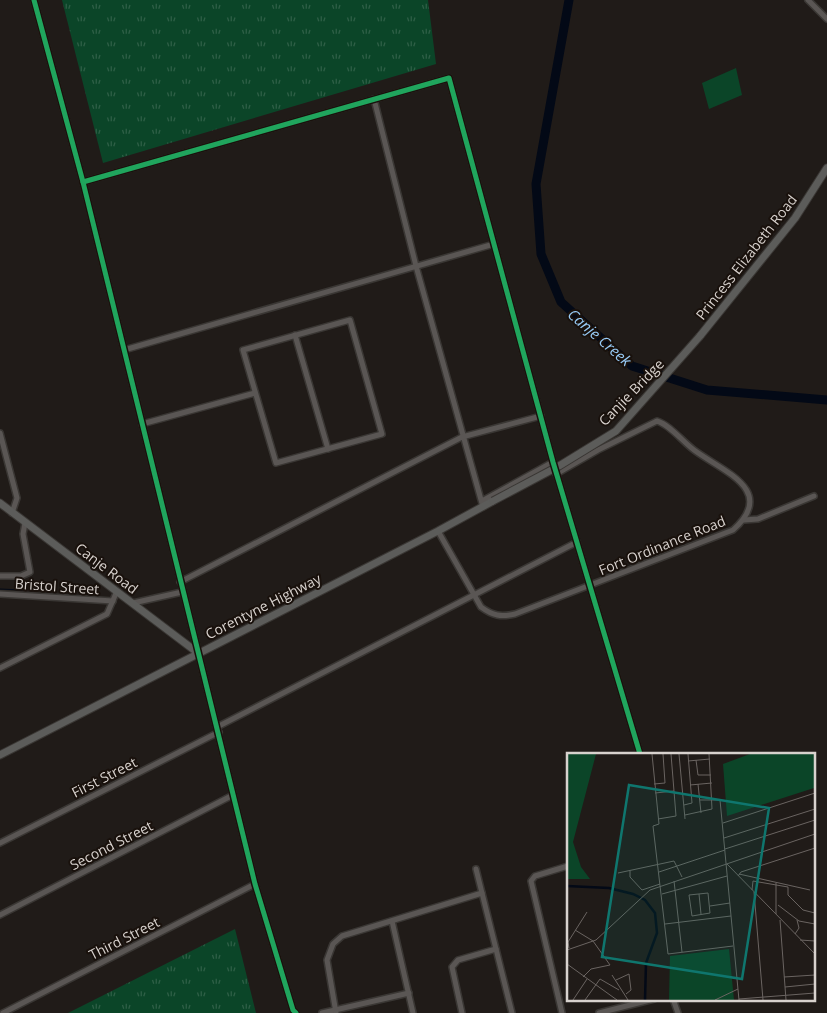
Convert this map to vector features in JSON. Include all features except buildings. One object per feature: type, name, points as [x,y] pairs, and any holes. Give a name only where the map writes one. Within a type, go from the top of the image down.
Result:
[{"type":"main road","name":"Princess Elizabeth Road","points":[[700,336],[795,218],[827,168]]},
{"type":"main road","name":"Canjie Bridge","points":[[482,504],[493,501],[559,466],[616,430],[700,336]]},
{"type":"main road","name":"Canje Road","points":[[0,503],[198,653]]},
{"type":"main road","name":"Corentyne Highway","points":[[0,755],[438,531],[482,504]]},
{"type":"street","points":[[34,0],[83,182],[255,884],[293,1010],[296,1013]]},
{"type":"street","points":[[808,0],[827,19]]},
{"type":"street","points":[[83,182],[449,78],[556,474],[591,585],[640,753]]},
{"type":"street","points":[[374,99],[416,266],[482,504],[553,462]]},
{"type":"street","points":[[124,350],[494,244]]},
{"type":"street","points":[[350,320],[382,434],[276,463],[255,393],[243,350],[350,320]]},
{"type":"street","points":[[296,335],[328,449]]},
{"type":"street","points":[[142,424],[255,393]]},
{"type":"street","points":[[180,582],[462,437],[541,416]]},
{"type":"street","name":"Fort Ordinance Road","points":[[438,531],[473,597],[490,614],[504,617],[733,530],[744,520],[750,510],[748,496],[743,483],[694,450],[657,421],[598,450],[556,474]]},
{"type":"street","points":[[0,433],[17,498],[12,513]]},
{"type":"street","points":[[744,520],[758,519],[814,496]]},
{"type":"street","points":[[0,576],[21,576],[30,572],[23,534],[25,522]]},
{"type":"street","name":"First Street","points":[[0,843],[577,542]]},
{"type":"street","points":[[0,668],[106,614],[117,590]]},
{"type":"street","points":[[133,603],[182,592]]},
{"type":"street","name":"Bristol Street","points":[[0,594],[113,601]]},
{"type":"street","name":"Second Street","points":[[0,915],[233,795]]},
{"type":"street","points":[[562,1013],[531,881],[535,876],[567,866]]},
{"type":"street","points":[[476,869],[512,1013]]},
{"type":"street","name":"Third Street","points":[[3,1013],[255,884]]},
{"type":"street","points":[[336,1011],[328,960],[333,944],[342,936],[482,893]]},
{"type":"street","points":[[392,920],[413,1013]]},
{"type":"street","points":[[462,1013],[452,967],[458,960],[496,950]]},
{"type":"street","points":[[322,1013],[409,993]]},
{"type":"street","points":[[598,1013],[650,1000]]},
{"type":"street","points":[[673,1000],[678,1013]]},
{"type":"green space","points":[[62,0],[428,0],[436,64],[103,163]]},
{"type":"green space","points":[[736,68],[742,95],[709,109],[702,83]]},
{"type":"green space","points":[[235,929],[256,1013],[68,1013]]},
{"type":"waterway","name":"Canje Creek","points":[[569,0],[536,184],[541,254],[561,302],[632,366],[707,390],[827,400]]},
{"type":"waterway","points":[[0,589],[22,590]]},
{"type":"cycle path","points":[[34,0],[83,182],[255,884],[293,1010],[296,1013]]},
{"type":"cycle path","points":[[83,182],[449,78],[553,462],[640,753]]}]
